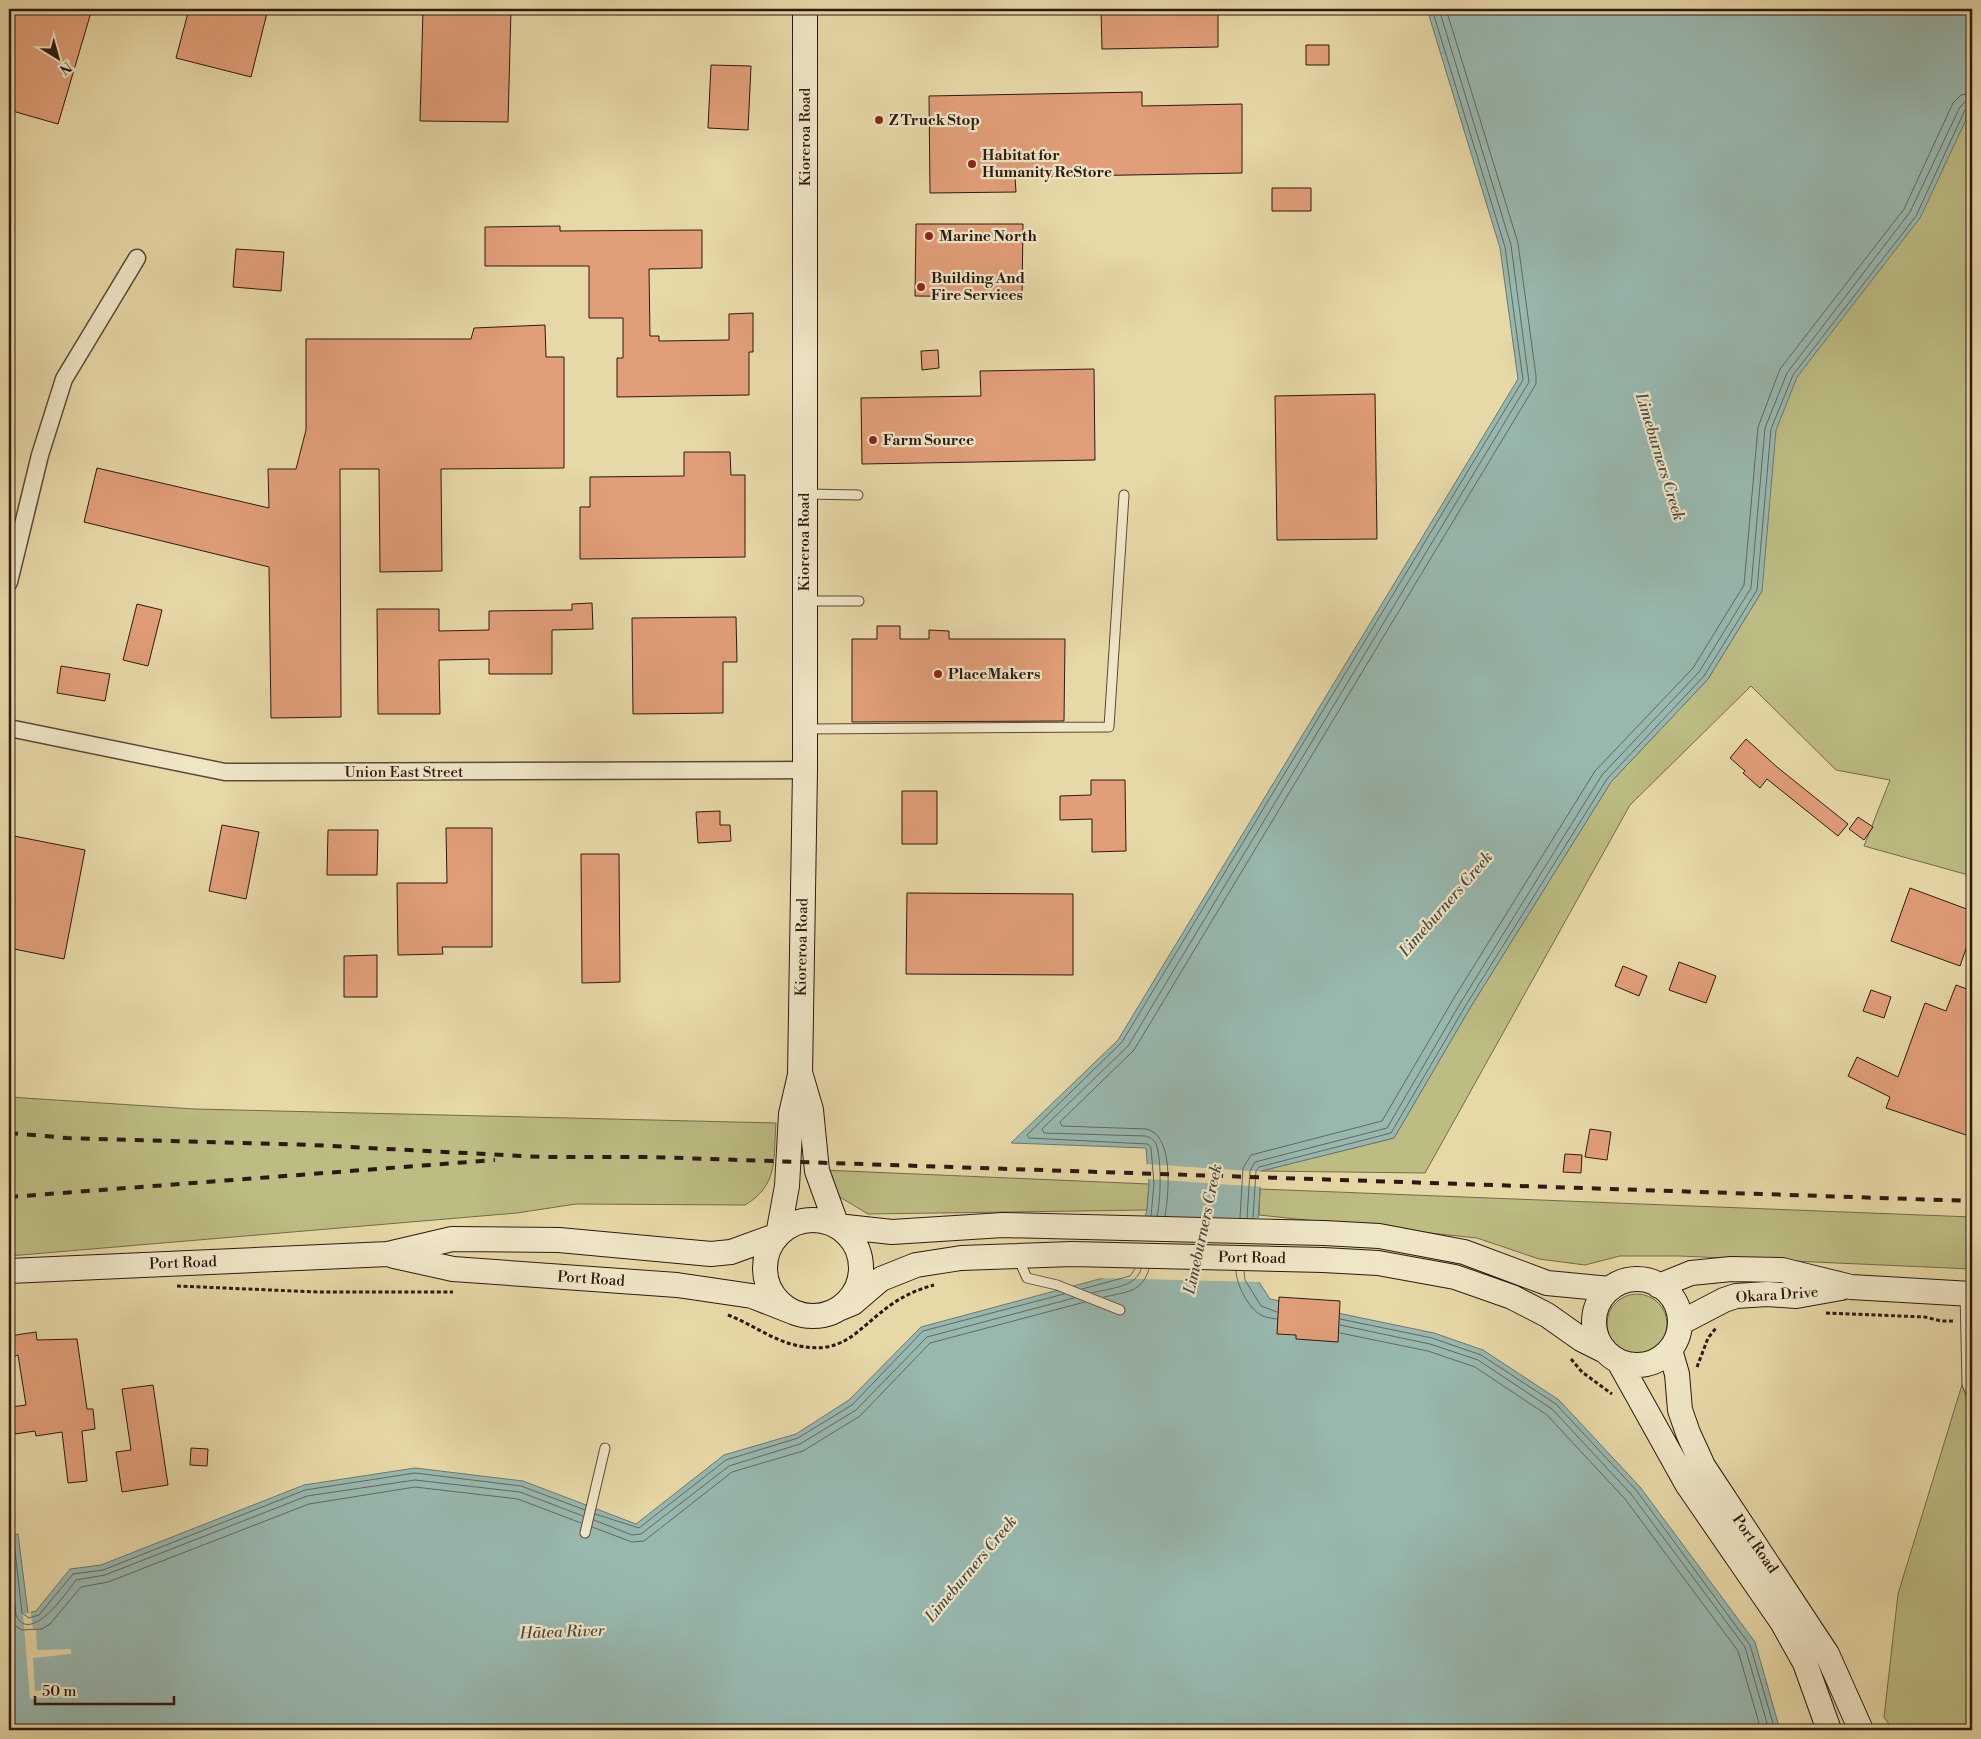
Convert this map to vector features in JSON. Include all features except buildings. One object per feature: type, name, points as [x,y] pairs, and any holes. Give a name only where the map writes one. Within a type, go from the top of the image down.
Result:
[{"type":"main road","name":"Kioreroa Road","points":[[778,1235],[787,1186],[791,1114],[800,1075],[805,770],[805,9]]},
{"type":"main road","name":"Kioreroa Road","points":[[800,1075],[811,1110],[817,1171],[836,1226]]},
{"type":"main road","name":"Port Road","points":[[9,1270],[388,1254],[452,1239],[559,1240],[711,1254],[731,1252],[778,1235],[791,1225],[806,1220],[822,1220],[848,1234],[857,1247],[861,1268],[856,1290],[848,1302],[836,1310]]},
{"type":"main road","name":"Port Road","points":[[836,1226],[892,1232],[1003,1225],[1379,1236],[1464,1252],[1547,1283],[1610,1289]]},
{"type":"main road","points":[[778,1235],[770,1247],[766,1262],[766,1277],[771,1291],[780,1303],[793,1312]]},
{"type":"main road","name":"Port Road","points":[[388,1254],[454,1269],[677,1285],[752,1296],[807,1316],[822,1315],[852,1303],[881,1279],[916,1265],[962,1258],[1072,1254],[1323,1260],[1378,1263],[1455,1277],[1512,1297],[1547,1315],[1581,1339],[1611,1356],[1687,1484],[1787,1630],[1805,1663],[1828,1730]]},
{"type":"main road","name":"Okara Drive","points":[[1659,1286],[1690,1273],[1730,1269],[1782,1270],[1851,1287],[1969,1293]]},
{"type":"main road","points":[[1628,1280],[1649,1281],[1659,1286],[1674,1302],[1680,1323],[1678,1333],[1670,1350],[1659,1359],[1646,1364],[1632,1365],[1611,1356],[1597,1340],[1594,1318],[1602,1297],[1610,1289],[1628,1280]]},
{"type":"main road","name":"Okara Drive","points":[[1680,1323],[1724,1300],[1736,1296],[1767,1294],[1796,1296],[1851,1287]]},
{"type":"main road","name":"Port Road","points":[[1670,1350],[1677,1374],[1680,1410],[1703,1466],[1827,1654],[1861,1730]]},
{"type":"street","points":[[9,582],[40,456],[64,379],[137,258]]},
{"type":"street","name":"Union East Street","points":[[9,728],[225,772],[805,770]]},
{"type":"lane","points":[[804,494],[858,495]]},
{"type":"lane","points":[[805,729],[1109,727],[1124,495]]},
{"type":"lane","points":[[804,602],[859,601]]},
{"type":"lane","points":[[1017,1255],[1028,1278],[1058,1285],[1120,1310]]},
{"type":"lane","points":[[1969,1293],[1966,1321],[1967,1384],[1972,1397]]},
{"type":"lane","points":[[585,1533],[605,1448]]},
{"type":"path","points":[[1820,1313],[1925,1317],[1941,1321],[1966,1321]]},
{"type":"path","points":[[1697,1369],[1698,1360],[1708,1338],[1720,1325]]},
{"type":"path","points":[[1568,1355],[1582,1372],[1617,1397]]},
{"type":"green space","points":[[1972,9],[1972,876],[1864,846],[1890,780],[1836,770],[1751,686],[1630,805],[1425,1173],[1261,1171],[1394,1138],[1470,1008],[1611,782],[1708,679],[1762,591],[1701,456]]},
{"type":"green space","points":[[9,1097],[194,1109],[776,1123],[774,1159],[769,1180],[764,1189],[745,1205],[576,1204],[517,1213],[9,1256]]},
{"type":"green space","points":[[822,1170],[1149,1184],[1147,1210],[868,1214],[835,1194]]},
{"type":"green space","points":[[1260,1189],[1972,1217],[1972,1269],[1679,1256],[1620,1256],[1585,1265],[1539,1259],[1477,1238],[1259,1215]]},
{"type":"green space","points":[[1637,1294],[1654,1299],[1662,1307],[1667,1324],[1662,1341],[1654,1349],[1637,1354],[1620,1349],[1612,1341],[1607,1324],[1612,1307],[1620,1299]]},
{"type":"green space","points":[[1972,1352],[1972,1730],[1893,1730],[1884,1717],[1898,1594]]},
{"type":"water","points":[[1427,9],[1972,9],[1972,107],[1920,218],[1797,377],[1776,430],[1762,591],[1708,679],[1611,782],[1470,1008],[1394,1138],[1261,1171],[1255,1276],[1270,1299],[1434,1333],[1483,1350],[1559,1400],[1640,1487],[1755,1642],[1780,1730],[9,1730],[9,1535],[18,1534],[28,1613],[36,1611],[70,1569],[101,1565],[304,1485],[415,1468],[523,1481],[636,1524],[724,1455],[796,1434],[849,1400],[921,1327],[1129,1271],[1147,1210],[1149,1184],[1146,1148],[1011,1143],[1118,1040],[1518,379],[1500,248]]},
{"type":"pier","points":[[1145,1164],[1266,1172],[1263,1173],[1263,1187],[1146,1179]]},
{"type":"pier","points":[[1143,1216],[1261,1218],[1257,1275],[1262,1282],[1093,1278],[1127,1269]]},
{"type":"pier","points":[[31,1612],[33,1630],[36,1630],[37,1650],[71,1649],[71,1654],[33,1658],[35,1691],[74,1689],[74,1695],[30,1699],[23,1614]]},
{"type":"railway","points":[[9,1133],[67,1138],[312,1145],[542,1157],[650,1157],[1972,1201]]},
{"type":"railway","points":[[9,1197],[495,1160]]},
{"type":"place","name":"Z Truck Stop","points":[[879,120]]},
{"type":"place","name":"Habitat for Humanity ReStore","points":[[972,164]]},
{"type":"place","name":"Marine North","points":[[929,236]]},
{"type":"place","name":"Building And Fire Services","points":[[921,287]]},
{"type":"place","name":"Farm Source","points":[[873,440]]},
{"type":"place","name":"PlaceMakers","points":[[938,674]]},
{"type":"water label","name":"Limeburners Creek","points":[[1660,457]]},
{"type":"water label","name":"Limeburners Creek","points":[[1446,904]]},
{"type":"water label","name":"Limeburners Creek","points":[[1203,1229]]},
{"type":"water label","name":"Limeburners Creek","points":[[971,1569]]},
{"type":"water label","name":"Hātea River","points":[[562,1632]]}]
